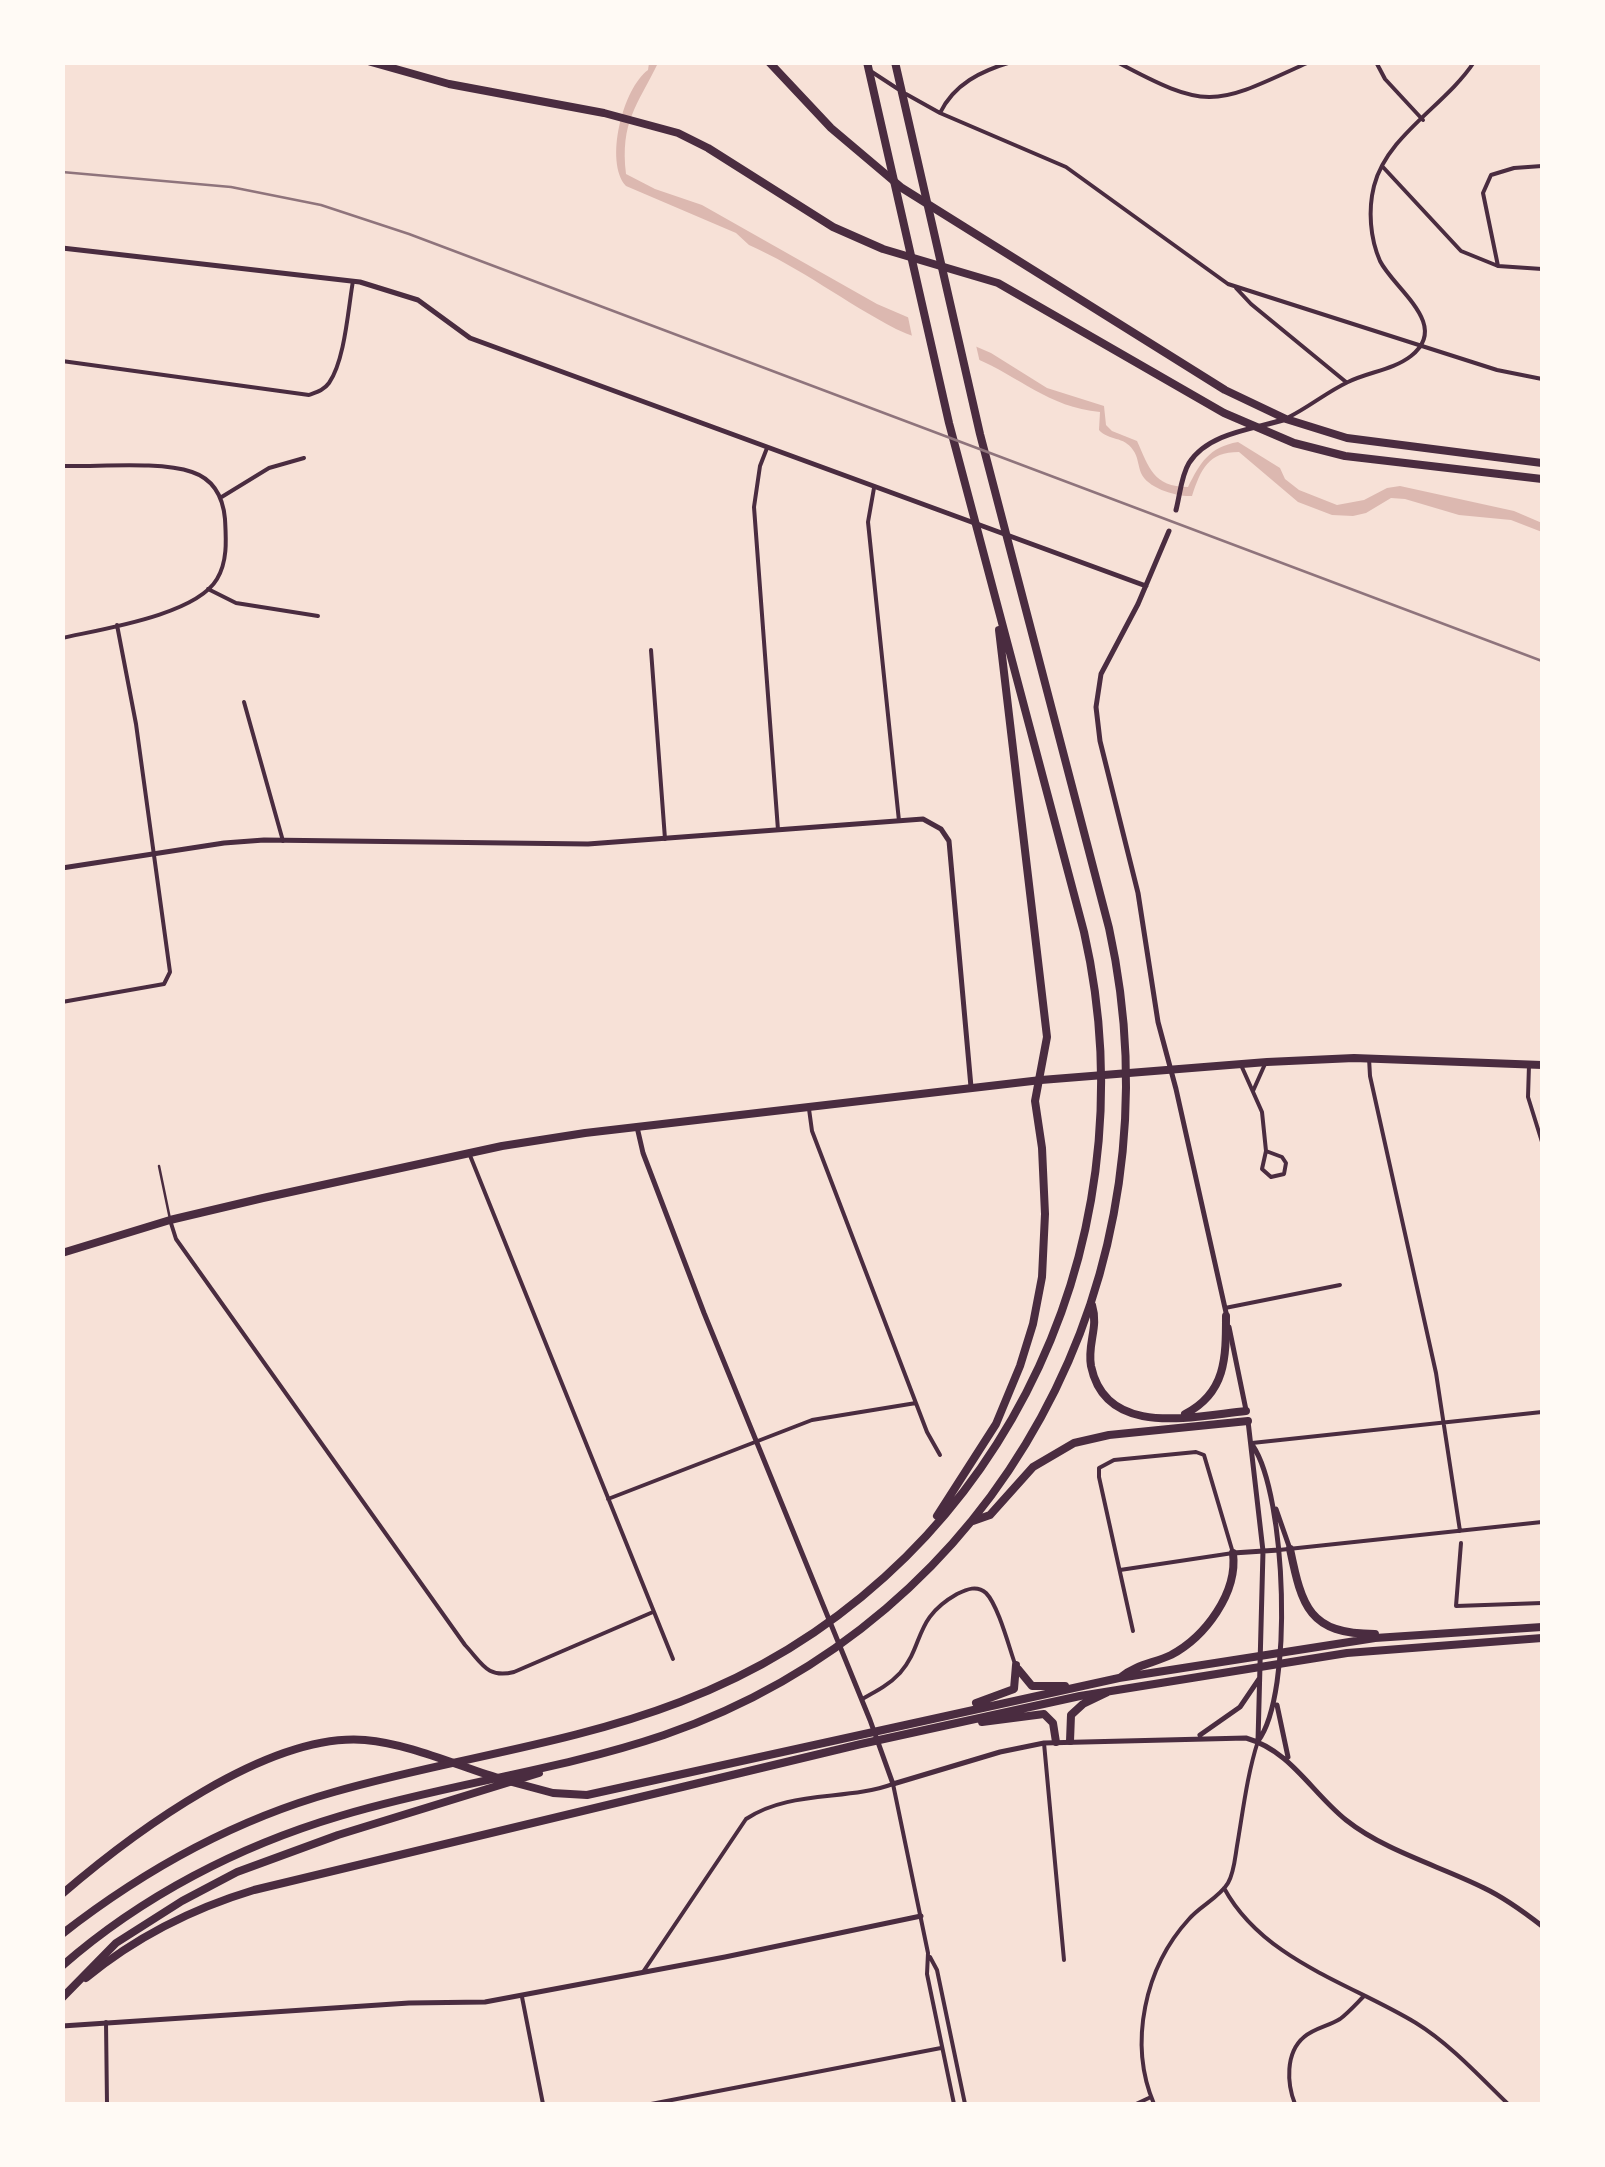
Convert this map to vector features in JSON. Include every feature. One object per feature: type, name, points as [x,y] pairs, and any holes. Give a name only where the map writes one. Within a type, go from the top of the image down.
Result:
[{"type":"main road","points":[[371,62],[449,84],[653,124],[700,144],[848,235],[970,272],[1013,290],[1180,388],[1294,444],[1344,456],[1542,478]]},
{"type":"main road","points":[[769,62],[856,152],[937,213],[1192,371],[1286,419],[1330,434],[1381,444],[1542,462]]},
{"type":"main road","points":[[62,1934],[170,1860],[266,1815],[368,1783],[603,1727],[716,1687],[760,1665],[818,1629],[871,1588],[920,1540],[994,1449],[1050,1345],[1086,1233],[1101,1132],[1102,1049],[1092,966],[929,340],[864,62]]},
{"type":"main road","points":[[62,1966],[153,1900],[212,1866],[275,1838],[374,1806],[576,1759],[677,1730],[726,1710],[788,1677],[874,1618],[934,1564],[973,1522],[1042,1418],[1072,1355],[1092,1304],[1114,1221],[1124,1152],[1124,1013],[1109,928],[959,350],[895,62]]},
{"type":"main road","points":[[920,1540],[996,1424],[1034,1324],[1045,1242],[1042,1148],[1035,1101],[1048,1037],[994,597]]},
{"type":"main road","points":[[62,1253],[170,1220],[469,1153],[637,1127],[1042,1080],[1267,1062],[1369,1058],[1542,1065]]},
{"type":"main road","points":[[1092,1304],[1097,1320],[1090,1344],[1091,1363],[1102,1392],[1118,1406],[1135,1416],[1166,1419],[1247,1416]]},
{"type":"main road","points":[[1166,1419],[1196,1408],[1217,1387],[1225,1366],[1226,1312]]},
{"type":"main road","points":[[973,1522],[990,1514],[1045,1457],[1074,1443],[1247,1416]]},
{"type":"main road","points":[[1290,1549],[1304,1606],[1327,1627],[1347,1634],[1420,1635]]},
{"type":"main road","points":[[1119,1678],[1130,1669],[1173,1654],[1194,1639],[1224,1598],[1232,1577],[1233,1554]]},
{"type":"main road","points":[[62,1894],[158,1821],[264,1760],[332,1740],[368,1740],[400,1747],[570,1796],[604,1792],[1119,1678],[1324,1645],[1542,1627]]},
{"type":"main road","points":[[74,1987],[129,1945],[158,1929],[189,1913],[254,1890],[948,1724],[1109,1691],[1347,1653],[1542,1638]]},
{"type":"main road","points":[[1016,1666],[1032,1686],[1071,1687]]},
{"type":"main road","points":[[941,1716],[1012,1692],[1017,1682],[1016,1666]]},
{"type":"main road","points":[[1070,1741],[1071,1716],[1083,1704],[1109,1691]]},
{"type":"main road","points":[[948,1724],[1040,1713],[1049,1716],[1053,1723],[1056,1742]]},
{"type":"main road","points":[[62,1998],[116,1944],[182,1901],[238,1872],[338,1834],[484,1792],[576,1759]]},
{"type":"street","points":[[864,62],[880,78],[940,113],[1066,167],[1236,288],[1497,370],[1542,378]]},
{"type":"street","points":[[940,113],[955,91],[970,80],[1010,62]]},
{"type":"street","points":[[1116,62],[1164,88],[1204,98],[1232,95],[1309,62]]},
{"type":"street","points":[[1376,62],[1395,91],[1423,120]]},
{"type":"street","points":[[1176,510],[1190,461],[1200,451],[1234,433],[1286,419],[1347,382],[1402,362],[1422,346],[1426,332],[1423,318],[1389,275],[1374,242],[1372,195],[1382,166],[1395,145],[1423,120],[1474,62]]},
{"type":"street","points":[[1382,166],[1461,251],[1498,266],[1542,269]]},
{"type":"street","points":[[1498,266],[1483,193],[1491,175],[1542,166]]},
{"type":"street","points":[[62,248],[353,281],[418,300],[470,338],[1146,586]]},
{"type":"street","points":[[62,361],[294,395],[313,394],[330,382],[339,358],[353,281]]},
{"type":"street","points":[[1236,288],[1347,382]]},
{"type":"street","points":[[768,446],[760,466],[754,507],[778,830]]},
{"type":"street","points":[[220,498],[269,468],[304,458]]},
{"type":"street","points":[[62,466],[169,466],[205,478],[220,498],[226,544],[221,570],[208,590],[193,600],[62,638]]},
{"type":"street","points":[[875,485],[868,522],[899,821]]},
{"type":"street","points":[[1154,2104],[1143,2062],[1142,2036],[1142,2016],[1150,1986],[1174,1937],[1190,1917],[1224,1888],[1232,1874],[1258,1741],[1263,1551],[1247,1416],[1158,1022],[1138,893],[1100,741],[1096,707],[1101,674],[1169,531]]},
{"type":"street","points":[[208,590],[236,603],[318,616]]},
{"type":"street","points":[[62,1002],[158,986],[168,980],[169,958],[136,724],[117,625]]},
{"type":"street","points":[[650,650],[665,839]]},
{"type":"street","points":[[244,702],[283,841]]},
{"type":"street","points":[[62,868],[224,843],[562,844],[929,821],[949,841],[972,1090]]},
{"type":"street","points":[[1369,1058],[1445,1424],[1460,1531]]},
{"type":"street","points":[[1252,1091],[1267,1062]]},
{"type":"street","points":[[1240,1064],[1262,1112],[1266,1151],[1262,1162],[1266,1174],[1284,1174],[1286,1162],[1266,1151]]},
{"type":"street","points":[[1529,1065],[1528,1097],[1542,1142]]},
{"type":"street","points":[[808,1108],[812,1131],[916,1403],[940,1455]]},
{"type":"street","points":[[637,1127],[643,1154],[887,1763],[921,1916],[928,1953],[927,1974],[954,2104]]},
{"type":"street","points":[[469,1153],[672,1660]]},
{"type":"street","points":[[170,1220],[176,1239],[466,1645],[490,1672],[499,1676],[514,1672],[654,1612]]},
{"type":"street","points":[[1226,1312],[1340,1285]]},
{"type":"street","points":[[608,1498],[812,1420],[916,1403]]},
{"type":"street","points":[[1252,1443],[1542,1412]]},
{"type":"street","points":[[1252,1443],[1290,1549]]},
{"type":"street","points":[[1133,1631],[1100,1468],[1114,1460],[1196,1452],[1204,1455],[1233,1554]]},
{"type":"street","points":[[1258,1741],[1269,1727],[1276,1702],[1280,1642],[1279,1550],[1270,1494]]},
{"type":"street","points":[[1120,1570],[1233,1554],[1542,1522]]},
{"type":"street","points":[[1461,1543],[1456,1606],[1542,1603]]},
{"type":"street","points":[[862,1699],[902,1671],[919,1632],[935,1611],[972,1588],[982,1590],[990,1599],[1016,1666]]},
{"type":"street","points":[[1197,1737],[1223,1722],[1240,1706],[1261,1676]]},
{"type":"street","points":[[1276,1702],[1288,1760]]},
{"type":"street","points":[[643,1972],[733,1837],[752,1815],[818,1796],[893,1784],[982,1756],[1070,1741],[1197,1737],[1258,1741],[1288,1760],[1346,1820],[1382,1841],[1485,1888],[1542,1926]]},
{"type":"street","points":[[1044,1743],[1064,1960]]},
{"type":"street","points":[[1224,1888],[1243,1917],[1261,1934],[1291,1956],[1418,2024],[1508,2104]]},
{"type":"street","points":[[62,2026],[484,2002],[921,1916]]},
{"type":"street","points":[[928,1953],[937,1970],[966,2104]]},
{"type":"street","points":[[1295,2104],[1288,2088],[1296,2046],[1305,2036],[1338,2020],[1364,1996]]},
{"type":"street","points":[[522,1997],[543,2104]]},
{"type":"street","points":[[106,2022],[107,2104]]},
{"type":"street","points":[[651,2104],[941,2048]]},
{"type":"street","points":[[1136,2104],[1151,2098]]},
{"type":"lane","points":[[159,1166],[170,1220]]},
{"type":"shaded area","points":[[649,63],[658,63],[628,127],[626,174],[702,205],[877,304],[991,353],[1047,388],[1104,406],[1106,425],[1137,441],[1154,474],[1167,483],[1188,487],[1207,457],[1238,442],[1280,468],[1285,479],[1299,490],[1337,505],[1364,500],[1400,486],[1514,511],[1542,523],[1542,532],[1511,520],[1459,515],[1405,499],[1391,498],[1353,516],[1332,515],[1298,502],[1239,452],[1220,455],[1207,464],[1192,496],[1156,487],[1144,478],[1129,446],[1099,430],[1100,412],[1065,404],[975,358],[896,329],[749,245],[736,233],[626,186],[617,160],[619,126],[631,92]]},
{"type":"pier","points":[[907,312],[975,341],[981,367],[913,341]]},
{"type":"railway","points":[[62,172],[231,187],[321,205],[409,234],[1542,661]]}]
